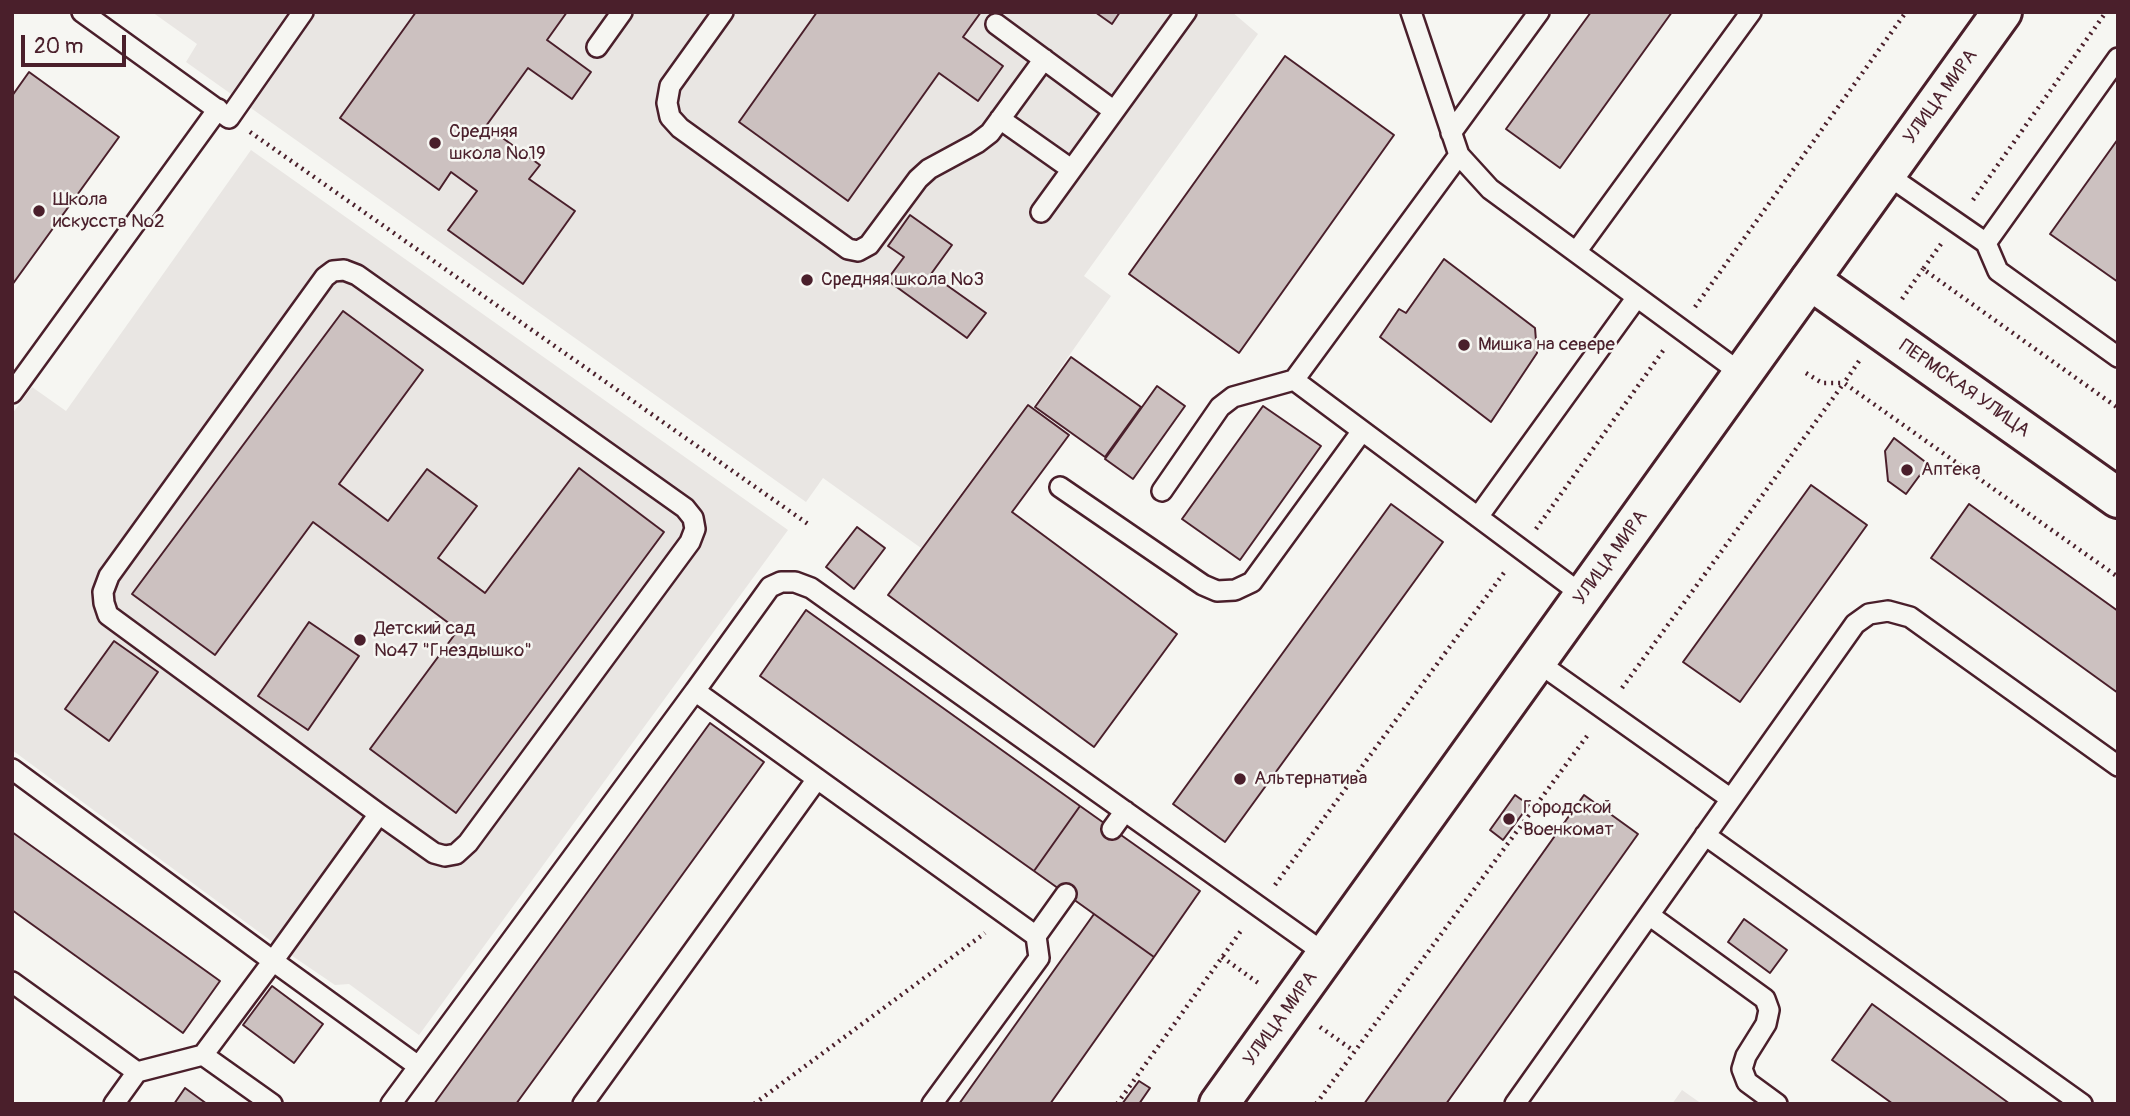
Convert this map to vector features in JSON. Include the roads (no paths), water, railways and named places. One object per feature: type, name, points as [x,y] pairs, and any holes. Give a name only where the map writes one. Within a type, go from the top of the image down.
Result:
[{"type":"main road","name":"УЛИЦА МИРА","points":[[1220,1104],[2002,12]]},
{"type":"main road","name":"ПЕРМСКАЯ УЛИЦА","points":[[1811,280],[2118,498]]},
{"type":"lane","points":[[82,12],[223,114]]},
{"type":"lane","points":[[12,393],[303,12]]},
{"type":"lane","points":[[597,47],[622,12]]},
{"type":"lane","points":[[723,12],[670,86],[667,103],[670,117],[680,128],[848,249],[858,251],[869,245],[918,179],[929,169],[977,144],[990,133],[1044,59]]},
{"type":"lane","points":[[1041,212],[1186,12]]},
{"type":"lane","points":[[1411,12],[1459,155],[1490,189],[1742,374]]},
{"type":"lane","points":[[1451,133],[1539,12]]},
{"type":"lane","points":[[1576,252],[1751,12]]},
{"type":"lane","points":[[996,24],[1114,111]]},
{"type":"lane","points":[[1986,243],[2118,58]]},
{"type":"lane","points":[[1000,119],[1072,170]]},
{"type":"lane","points":[[1162,491],[1220,407],[1233,397],[1294,380],[1459,155]]},
{"type":"lane","points":[[1886,174],[1986,243],[1998,271],[2118,357]]},
{"type":"lane","points":[[344,270],[358,275],[685,508],[693,518],[695,529],[690,542],[468,843],[456,854],[445,856],[433,853],[379,814],[108,615],[103,592],[109,576],[325,277],[333,271],[344,270]]},
{"type":"lane","points":[[1478,517],[1637,297]]},
{"type":"lane","points":[[1294,380],[1584,596]]},
{"type":"lane","points":[[1060,487],[1203,585],[1217,591],[1235,590],[1252,582],[1362,431]]},
{"type":"lane","points":[[391,1104],[770,587],[781,582],[795,582],[811,588],[1327,955]]},
{"type":"lane","points":[[1515,1104],[1855,624],[1870,614],[1888,611],[1910,617],[2118,766]]},
{"type":"lane","points":[[1536,661],[1731,799]]},
{"type":"lane","points":[[695,691],[1036,936]]},
{"type":"lane","points":[[12,769],[418,1066]]},
{"type":"lane","points":[[583,1104],[817,779]]},
{"type":"lane","points":[[1112,829],[1125,811]]},
{"type":"lane","points":[[114,1104],[137,1072],[203,1055],[379,814]]},
{"type":"lane","points":[[1705,835],[2082,1104]]},
{"type":"lane","points":[[932,1104],[1039,958],[1036,936],[1066,894]]},
{"type":"lane","points":[[1649,915],[1765,999],[1769,1010],[1766,1024],[1746,1056],[1742,1069],[1747,1082],[1777,1104]]},
{"type":"lane","points":[[12,982],[137,1072]]},
{"type":"lane","points":[[203,1055],[272,1104]]},
{"type":"place","name":"Средняя школа №19","points":[[435,143]]},
{"type":"place","name":"Школа искусств №2","points":[[39,211]]},
{"type":"place","name":"Средняя школа №3","points":[[807,280]]},
{"type":"place","name":"Мишка на севере","points":[[1464,345]]},
{"type":"place","name":"Аптека","points":[[1907,470]]},
{"type":"place","name":"Детский сад №47 \"Гнездышко\"","points":[[360,640]]},
{"type":"place","name":"Альтернатива","points":[[1240,779]]},
{"type":"place","name":"Городской Военкомат","points":[[1509,819]]}]
